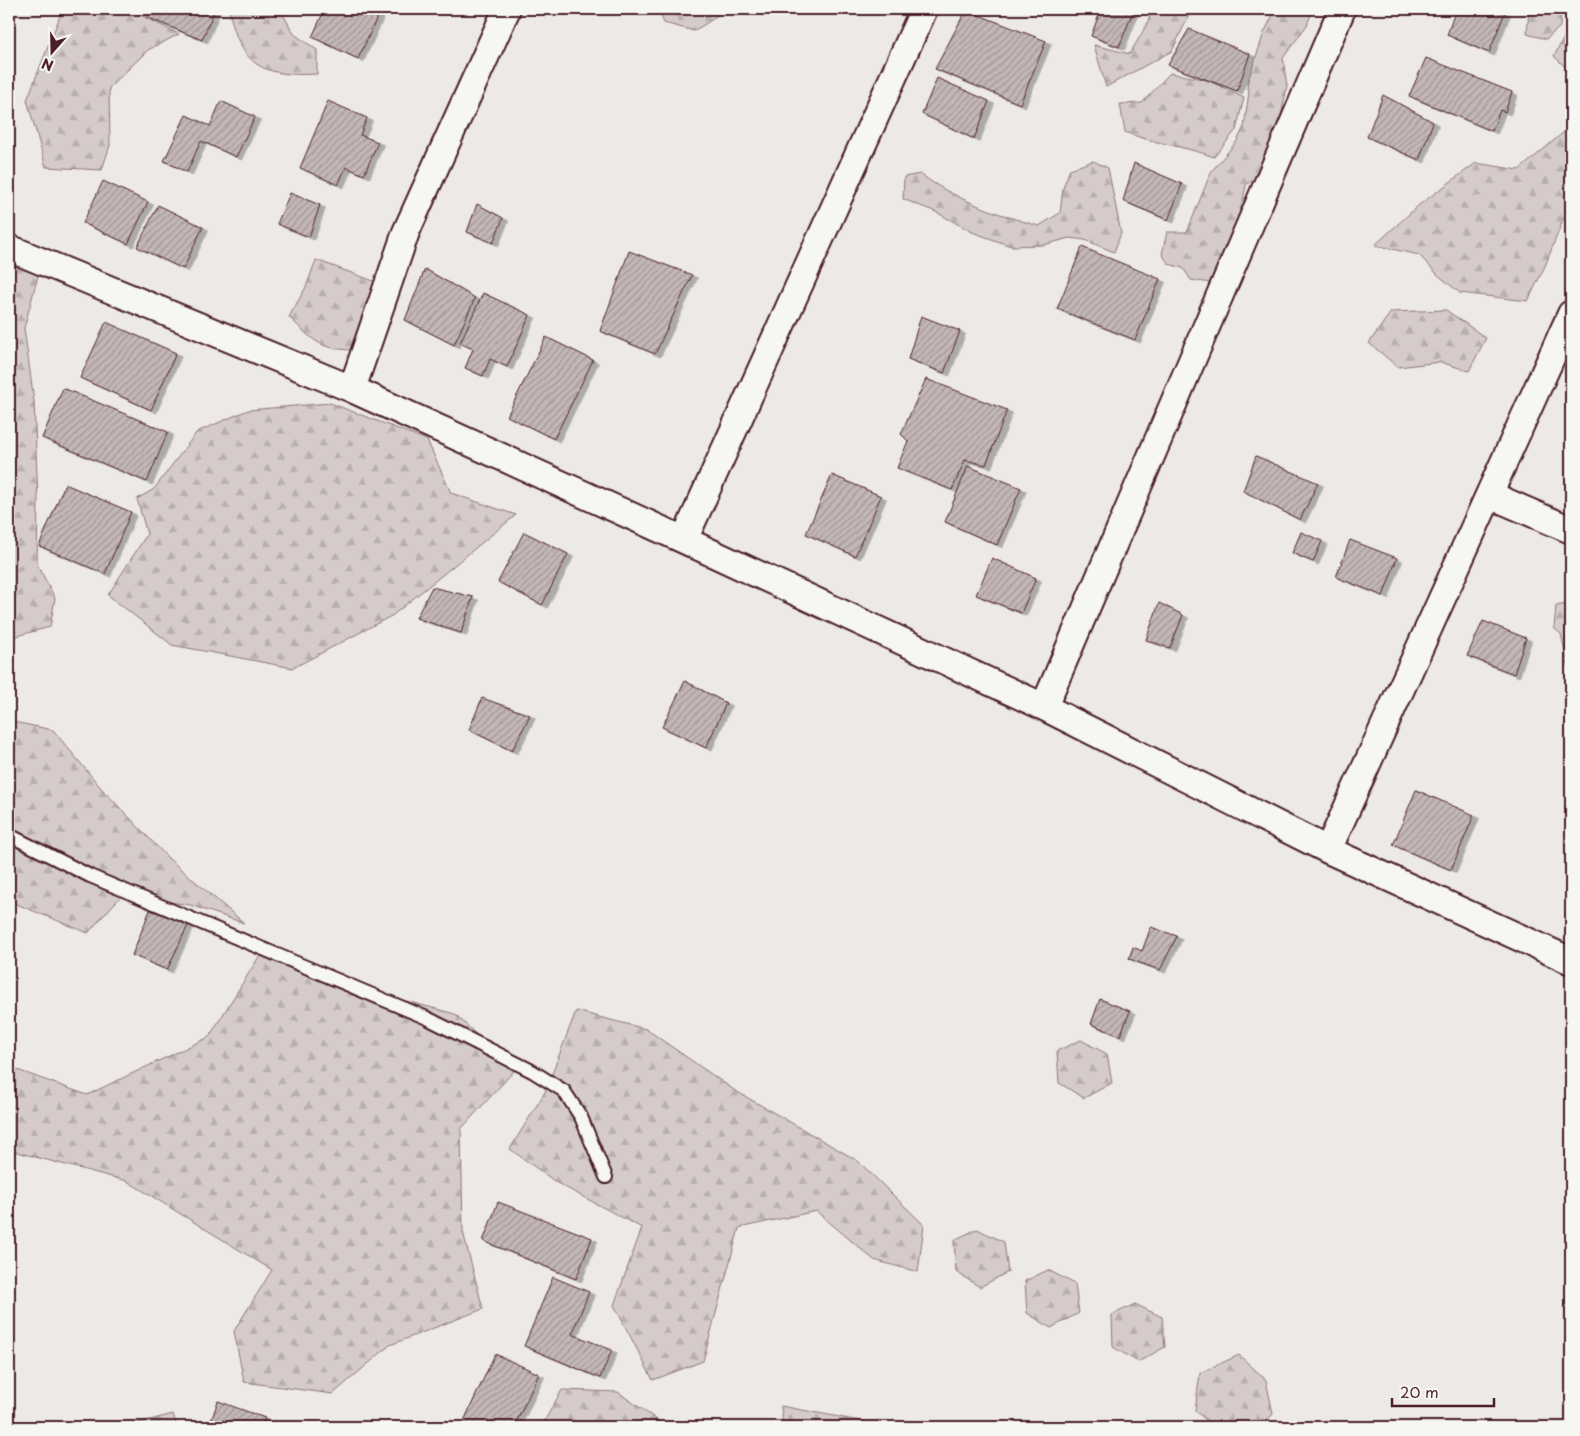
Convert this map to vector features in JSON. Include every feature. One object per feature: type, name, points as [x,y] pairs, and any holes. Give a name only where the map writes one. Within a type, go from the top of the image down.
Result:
[{"type":"street","points":[[352,389],[406,232],[507,9]]},
{"type":"street","points":[[684,540],[924,9]]},
{"type":"street","points":[[1044,707],[1342,9]]},
{"type":"street","points":[[9,248],[352,389],[684,540],[1044,707],[1328,850],[1571,961]]},
{"type":"street","points":[[1328,850],[1571,314]]},
{"type":"street","points":[[1490,495],[1571,530]]},
{"type":"lane","points":[[9,835],[90,876],[427,1018],[532,1071],[564,1091],[581,1117],[606,1177]]},
{"type":"green space","points":[[65,9],[128,9],[179,34],[148,50],[109,88],[110,145],[102,170],[46,167],[27,100],[62,11]]},
{"type":"green space","points":[[229,9],[280,9],[294,34],[317,50],[317,74],[281,73],[267,70],[256,64],[247,55],[240,43]]},
{"type":"green space","points":[[658,9],[724,9],[713,19],[694,31],[664,23]]},
{"type":"green space","points":[[1152,9],[1192,9],[1172,51],[1106,87],[1094,45],[1130,54],[1148,22]]},
{"type":"green space","points":[[1276,9],[1313,9],[1307,25],[1283,58],[1287,87],[1276,139],[1266,170],[1246,185],[1243,200],[1244,213],[1211,283],[1191,280],[1183,268],[1169,264],[1162,254],[1167,232],[1187,232],[1211,172],[1237,141],[1244,127],[1249,92],[1247,84],[1264,33]]},
{"type":"green space","points":[[1529,9],[1561,9],[1560,27],[1546,39],[1527,34]]},
{"type":"green space","points":[[1571,25],[1571,69],[1566,68],[1554,56]]},
{"type":"green space","points":[[1170,73],[1208,80],[1244,98],[1236,130],[1214,157],[1125,132],[1120,104],[1142,103]]},
{"type":"green space","points":[[1571,126],[1571,211],[1564,217],[1545,266],[1528,301],[1460,293],[1438,275],[1419,255],[1375,245],[1419,205],[1476,163],[1519,170]]},
{"type":"green space","points":[[1093,161],[1108,168],[1121,233],[1114,252],[1085,240],[1069,238],[1044,245],[1011,246],[972,232],[936,212],[903,199],[904,177],[920,174],[962,199],[1008,217],[1039,226],[1060,213],[1063,188],[1070,169]]},
{"type":"green space","points":[[9,258],[42,261],[24,328],[34,401],[38,501],[37,564],[55,598],[50,627],[9,638]]},
{"type":"green space","points":[[316,260],[382,284],[359,350],[346,350],[320,343],[289,317],[306,287]]},
{"type":"green space","points":[[1446,310],[1486,338],[1469,371],[1440,362],[1398,367],[1369,343],[1391,312]]},
{"type":"green space","points":[[330,403],[427,440],[451,493],[516,515],[393,615],[293,668],[172,645],[108,595],[147,534],[137,499],[154,489],[197,432],[248,410]]},
{"type":"green space","points":[[1571,603],[1571,678],[1561,634],[1554,628],[1556,606]]},
{"type":"green space","points":[[9,721],[53,730],[102,789],[169,859],[244,923],[190,905],[122,895],[88,933],[9,901]]},
{"type":"green space","points":[[267,944],[328,980],[455,1014],[514,1071],[461,1129],[463,1232],[483,1309],[390,1345],[333,1394],[244,1382],[234,1331],[272,1270],[127,1181],[9,1150],[9,1067],[87,1095],[209,1037]]},
{"type":"green space","points":[[576,1011],[646,1029],[734,1090],[858,1161],[924,1225],[918,1272],[874,1260],[816,1211],[739,1228],[703,1361],[653,1380],[614,1305],[642,1228],[557,1183],[510,1149],[545,1092]]},
{"type":"green space","points":[[1081,1040],[1107,1054],[1112,1083],[1084,1098],[1059,1083],[1057,1051]]},
{"type":"green space","points":[[977,1229],[1004,1242],[1008,1272],[980,1287],[956,1272],[954,1240]]},
{"type":"green space","points":[[1048,1270],[1075,1284],[1079,1313],[1051,1328],[1027,1313],[1025,1281]]},
{"type":"green space","points":[[1135,1304],[1162,1317],[1165,1347],[1138,1362],[1113,1347],[1112,1315]]},
{"type":"green space","points":[[1239,1355],[1266,1380],[1273,1414],[1261,1427],[1215,1427],[1195,1411],[1200,1373]]},
{"type":"green space","points":[[562,1390],[618,1392],[667,1427],[541,1427]]},
{"type":"green space","points":[[781,1406],[892,1427],[783,1427]]},
{"type":"green space","points":[[173,1414],[177,1427],[123,1427]]},
{"type":"building","points":[[149,9],[215,9],[202,40],[146,17]]},
{"type":"building","points":[[325,9],[381,9],[358,59],[312,37]]},
{"type":"building","points":[[1101,9],[1134,9],[1119,47],[1091,36]]},
{"type":"building","points":[[1456,9],[1496,9],[1505,12],[1489,53],[1447,35]]},
{"type":"building","points":[[966,10],[1046,41],[1020,104],[935,69]]},
{"type":"building","points":[[1189,29],[1250,54],[1237,91],[1168,65]]},
{"type":"building","points":[[1426,58],[1512,92],[1505,112],[1500,110],[1492,131],[1409,96]]},
{"type":"building","points":[[937,78],[989,101],[974,139],[922,114]]},
{"type":"building","points":[[1383,95],[1433,122],[1419,160],[1367,137]]},
{"type":"building","points":[[221,101],[255,117],[236,157],[201,141],[187,172],[164,161],[186,115],[210,126]]},
{"type":"building","points":[[328,101],[367,118],[360,135],[378,142],[364,175],[346,167],[338,185],[300,168]]},
{"type":"building","points":[[1134,163],[1182,184],[1168,220],[1123,201]]},
{"type":"building","points":[[103,181],[148,202],[128,244],[83,223]]},
{"type":"building","points":[[290,193],[320,205],[309,237],[277,224]]},
{"type":"building","points":[[477,204],[503,218],[493,243],[467,232]]},
{"type":"building","points":[[158,205],[203,227],[183,269],[137,247]]},
{"type":"building","points":[[1082,247],[1160,279],[1135,340],[1057,309]]},
{"type":"building","points":[[629,251],[692,275],[655,354],[600,331]]},
{"type":"building","points":[[425,269],[475,298],[454,345],[405,320]]},
{"type":"building","points":[[483,293],[530,315],[507,367],[490,359],[483,376],[465,368],[473,349],[460,343]]},
{"type":"building","points":[[921,316],[960,331],[944,373],[908,359]]},
{"type":"building","points":[[106,322],[176,353],[151,410],[80,378]]},
{"type":"building","points":[[546,337],[593,360],[554,439],[507,416]]},
{"type":"building","points":[[926,379],[1007,410],[986,465],[965,460],[952,490],[897,468],[908,441],[901,434]]},
{"type":"building","points":[[63,388],[168,432],[147,482],[42,438]]},
{"type":"building","points":[[1256,456],[1318,483],[1300,520],[1243,491]]},
{"type":"building","points":[[968,466],[1021,488],[997,545],[945,522]]},
{"type":"building","points":[[832,475],[881,496],[855,556],[806,534]]},
{"type":"building","points":[[65,484],[131,512],[105,574],[39,546]]},
{"type":"building","points":[[524,532],[568,554],[542,605],[498,582]]},
{"type":"building","points":[[1301,532],[1322,541],[1313,562],[1292,553]]},
{"type":"building","points":[[1350,540],[1397,558],[1383,596],[1336,577]]},
{"type":"building","points":[[992,558],[1036,578],[1021,613],[976,595]]},
{"type":"building","points":[[432,587],[473,597],[461,633],[416,618]]},
{"type":"building","points":[[1159,603],[1183,615],[1170,648],[1146,640]]},
{"type":"building","points":[[1483,621],[1526,638],[1514,674],[1467,656]]},
{"type":"building","points":[[685,681],[726,703],[706,748],[662,727]]},
{"type":"building","points":[[482,698],[530,715],[512,751],[469,730]]},
{"type":"building","points":[[1416,790],[1474,815],[1451,870],[1393,845]]},
{"type":"building","points":[[150,910],[189,923],[167,970],[132,955]]},
{"type":"building","points":[[1151,927],[1177,936],[1160,970],[1129,959],[1133,947],[1142,951]]},
{"type":"building","points":[[1100,999],[1130,1011],[1120,1036],[1091,1024]]},
{"type":"building","points":[[498,1202],[592,1238],[576,1279],[483,1241]]},
{"type":"building","points":[[553,1277],[589,1292],[572,1334],[612,1350],[600,1378],[524,1346]]},
{"type":"building","points":[[495,1354],[539,1374],[514,1427],[472,1427],[463,1423]]},
{"type":"building","points":[[218,1401],[265,1418],[261,1427],[209,1427]]}]
